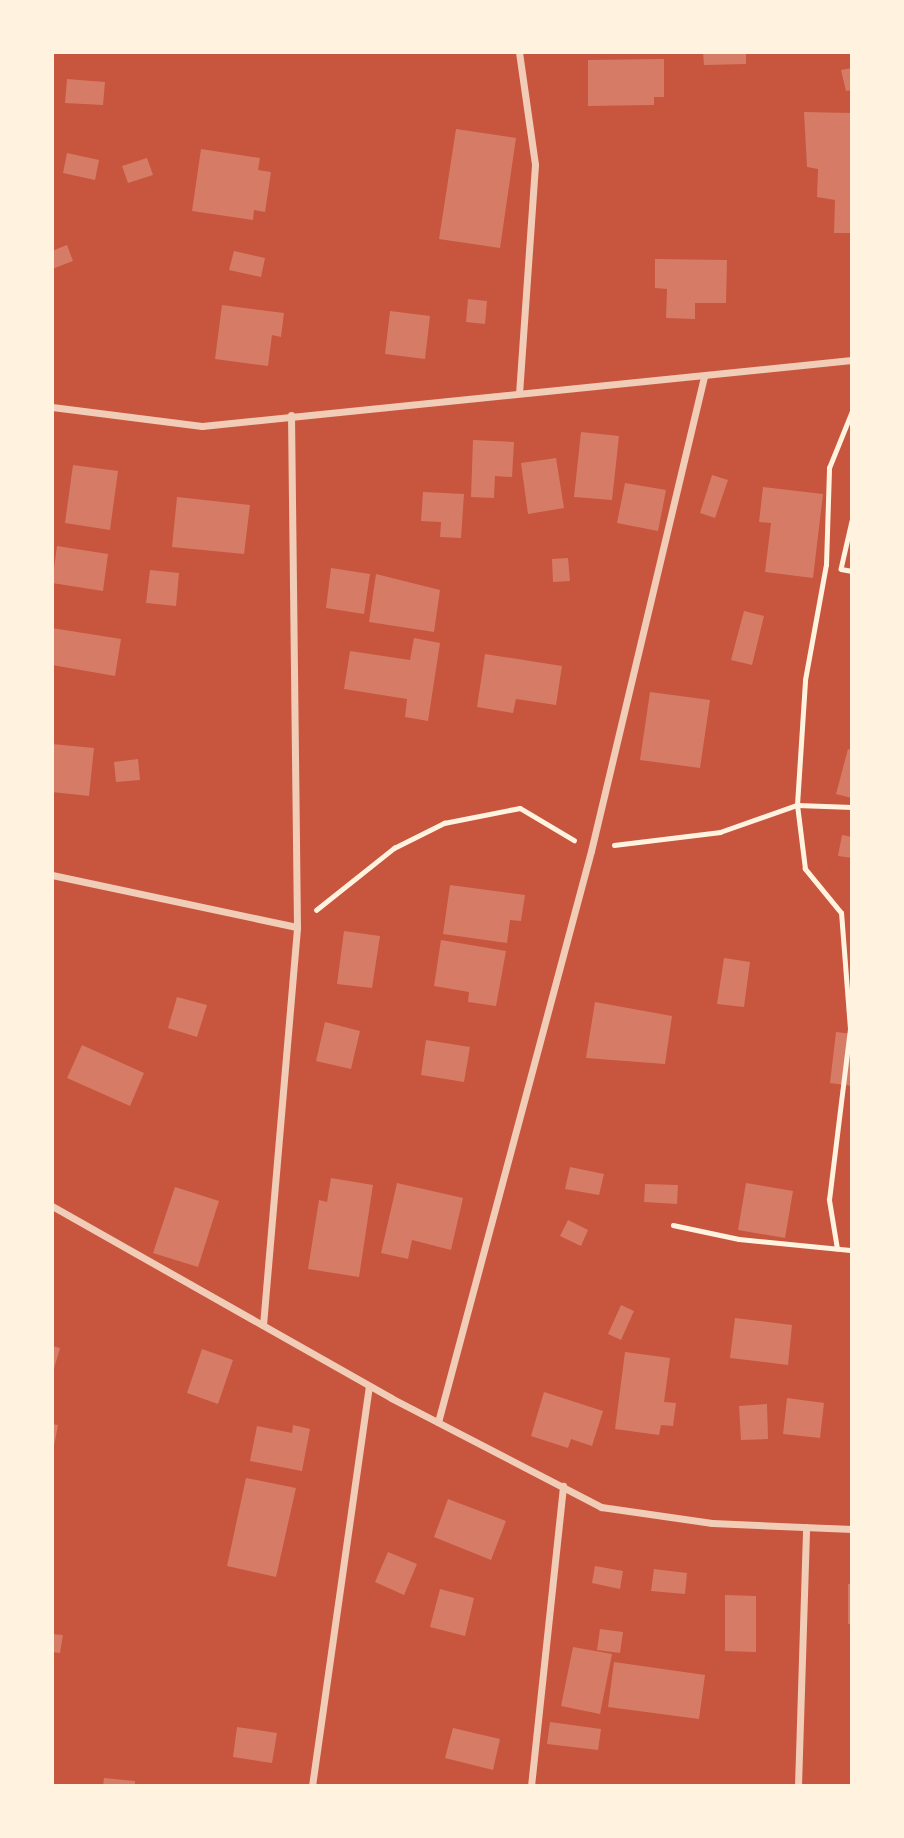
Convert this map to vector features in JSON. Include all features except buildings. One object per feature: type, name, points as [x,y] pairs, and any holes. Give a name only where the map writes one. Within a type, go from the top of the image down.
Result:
[{"type":"street","points":[[519,52],[535,164],[519,393]]},
{"type":"street","points":[[52,407],[202,426],[852,360]]},
{"type":"street","points":[[438,1422],[591,850],[704,376]]},
{"type":"street","points":[[263,1325],[297,926],[291,415]]},
{"type":"street","points":[[52,875],[297,926]]},
{"type":"street","points":[[52,1206],[369,1386],[601,1507],[852,1529]]},
{"type":"street","points":[[312,1786],[369,1386]]},
{"type":"street","points":[[531,1786],[563,1486]]},
{"type":"street","points":[[798,1786],[806,1527]]},
{"type":"path","points":[[838,1249],[829,1200],[850,1029],[841,913],[805,869],[797,805],[804,680],[826,565],[829,468],[852,411]]},
{"type":"path","points":[[852,521],[841,569],[852,571]]},
{"type":"path","points":[[297,926],[394,848],[444,823],[520,808],[591,850],[650,835],[720,832],[797,805],[852,807]]},
{"type":"path","points":[[673,1224],[739,1239],[852,1250]]}]
